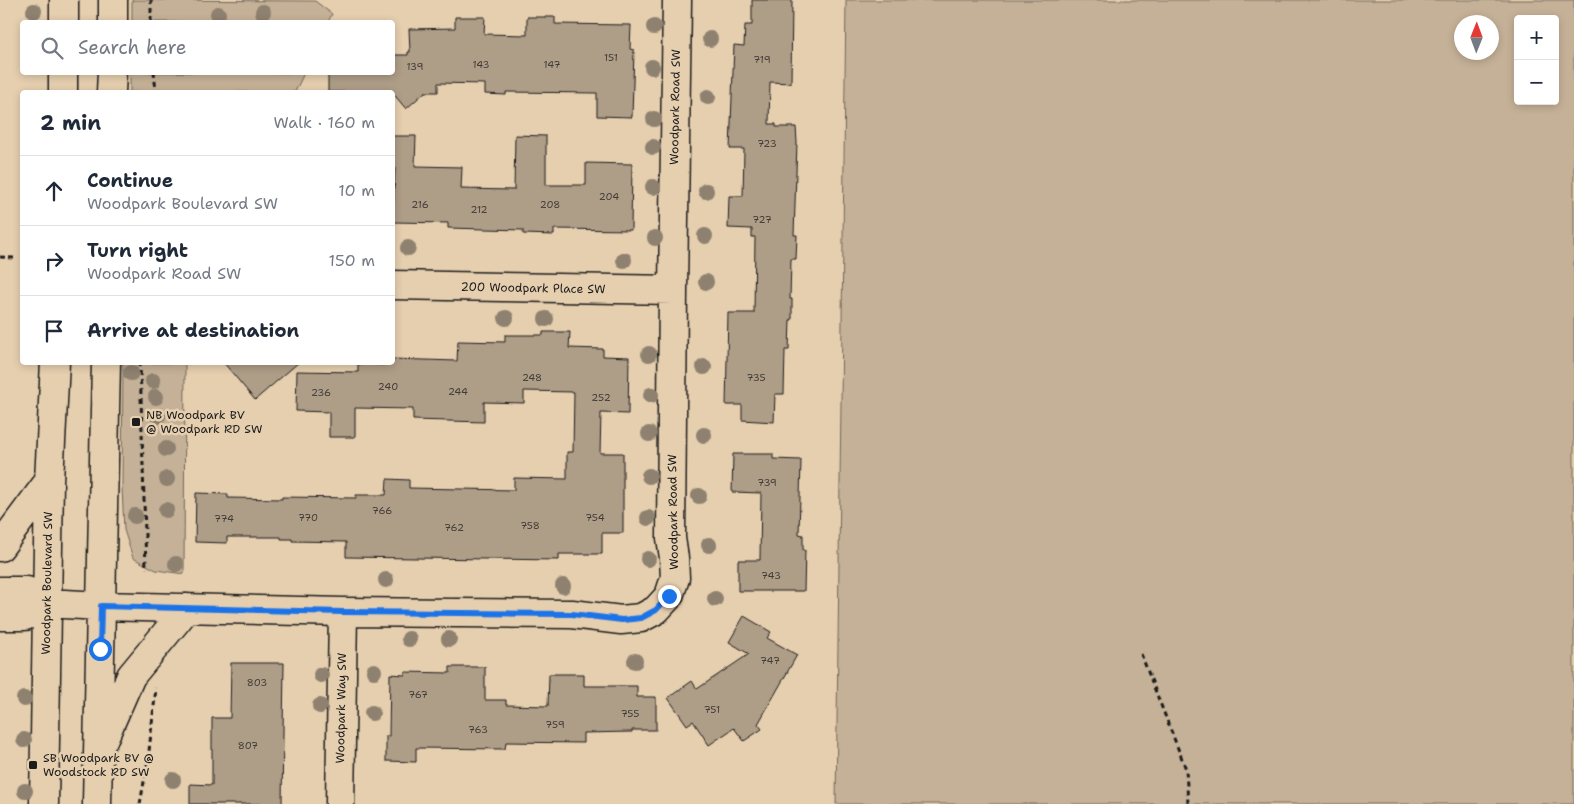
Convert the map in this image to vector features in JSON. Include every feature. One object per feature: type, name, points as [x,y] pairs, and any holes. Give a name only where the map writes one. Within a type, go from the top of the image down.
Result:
[{"type":"street","points":[[64,0],[64,20]]},
{"type":"street","points":[[113,0],[113,20]]},
{"type":"street","name":"Woodpark Road SW","points":[[46,603],[343,612],[572,614],[622,620],[641,618],[656,610],[669,596],[675,578],[672,538],[672,290],[677,0]]},
{"type":"street","points":[[62,90],[63,75]]},
{"type":"street","points":[[111,90],[112,75]]},
{"type":"street","name":"200 Woodpark Place SW","points":[[395,285],[672,290]]},
{"type":"street","name":"Woodpark Boulevard SW","points":[[44,804],[49,481],[55,365]]},
{"type":"street","points":[[97,804],[106,365]]},
{"type":"street","points":[[0,547],[49,481]]},
{"type":"street","points":[[0,591],[27,592],[46,603],[26,616],[0,616]]},
{"type":"street","points":[[98,752],[131,676],[187,608]]},
{"type":"street","name":"Woodpark Way SW","points":[[340,804],[343,612]]},
{"type":"path","points":[[151,0],[151,20]]},
{"type":"path","points":[[154,75],[156,90]]},
{"type":"path","points":[[0,257],[14,258]]},
{"type":"path","points":[[140,365],[146,569]]},
{"type":"path","points":[[1142,654],[1186,768],[1188,804]]},
{"type":"path","points":[[140,804],[148,760],[157,684]]},
{"type":"shaded area","points":[[132,0],[315,1],[332,14],[329,20],[132,20]]},
{"type":"shaded area","points":[[846,0],[1574,0],[1574,804],[836,804]]},
{"type":"shaded area","points":[[130,75],[303,75],[296,90],[130,90]]},
{"type":"shaded area","points":[[123,365],[185,365],[184,574],[156,570],[133,558],[124,530],[122,487]]},
{"type":"building","points":[[752,0],[792,0],[791,83],[770,82],[769,124],[776,124],[776,127],[796,127],[797,142],[794,235],[797,235],[796,259],[791,259],[790,299],[792,299],[792,320],[790,320],[789,350],[785,350],[784,394],[775,394],[774,422],[742,420],[742,405],[726,405],[728,313],[754,313],[755,237],[752,237],[752,229],[728,228],[729,196],[743,196],[744,149],[730,149],[734,45],[744,46],[745,25],[752,25]]},
{"type":"building","points":[[455,17],[485,17],[484,34],[527,35],[527,17],[555,17],[555,24],[631,25],[630,49],[634,50],[632,117],[597,116],[597,93],[506,92],[506,95],[485,94],[485,84],[438,83],[438,92],[425,92],[406,109],[395,96],[395,90],[328,90],[328,75],[395,75],[395,55],[408,55],[408,52],[410,52],[409,29],[455,28]]},
{"type":"building","points":[[515,135],[546,136],[546,185],[586,185],[586,163],[632,164],[631,230],[554,229],[554,235],[523,234],[523,230],[448,228],[448,223],[395,222],[395,136],[416,136],[415,166],[462,167],[461,189],[514,190]]},
{"type":"building","points":[[543,332],[570,332],[569,348],[603,349],[603,356],[629,357],[628,414],[601,413],[600,453],[623,453],[623,533],[602,533],[602,554],[559,554],[559,560],[346,557],[346,542],[292,541],[292,539],[281,539],[281,537],[227,537],[227,543],[195,542],[196,493],[228,494],[228,498],[356,498],[356,495],[386,495],[387,479],[409,480],[409,488],[514,490],[514,478],[567,479],[567,452],[573,452],[574,392],[524,391],[524,403],[484,402],[484,422],[413,420],[413,409],[355,408],[355,437],[329,437],[329,412],[296,411],[297,371],[358,372],[358,365],[395,365],[395,359],[457,361],[458,341],[505,342],[505,335],[543,335]]},
{"type":"building","points":[[226,365],[296,365],[255,400]]},
{"type":"building","points":[[733,454],[773,454],[773,459],[801,460],[799,534],[803,535],[803,550],[805,550],[804,591],[738,591],[738,560],[760,560],[761,493],[732,492]]},
{"type":"building","points":[[744,616],[771,632],[767,638],[797,655],[758,724],[762,729],[744,741],[734,728],[709,745],[693,721],[687,725],[668,698],[692,681],[697,689],[749,654],[729,642]]},
{"type":"building","points":[[231,663],[284,663],[282,804],[190,804],[190,784],[212,785],[212,718],[230,718]]},
{"type":"building","points":[[450,667],[485,667],[485,700],[506,700],[506,705],[548,706],[549,674],[584,674],[584,686],[637,686],[637,697],[656,697],[656,730],[583,733],[583,743],[506,742],[505,749],[416,748],[416,762],[386,761],[386,736],[389,736],[390,674],[405,675],[405,672],[450,673]]},
{"type":"place","name":"NB Woodpark BV @ Woodpark RD SW","points":[[136,422]]},
{"type":"place","name":"SB Woodpark BV @ Woodstock RD SW","points":[[33,765]]},
{"type":"route","points":[[100,649],[101,606],[343,612],[572,614],[622,620],[641,618],[656,610],[669,596]]}]
